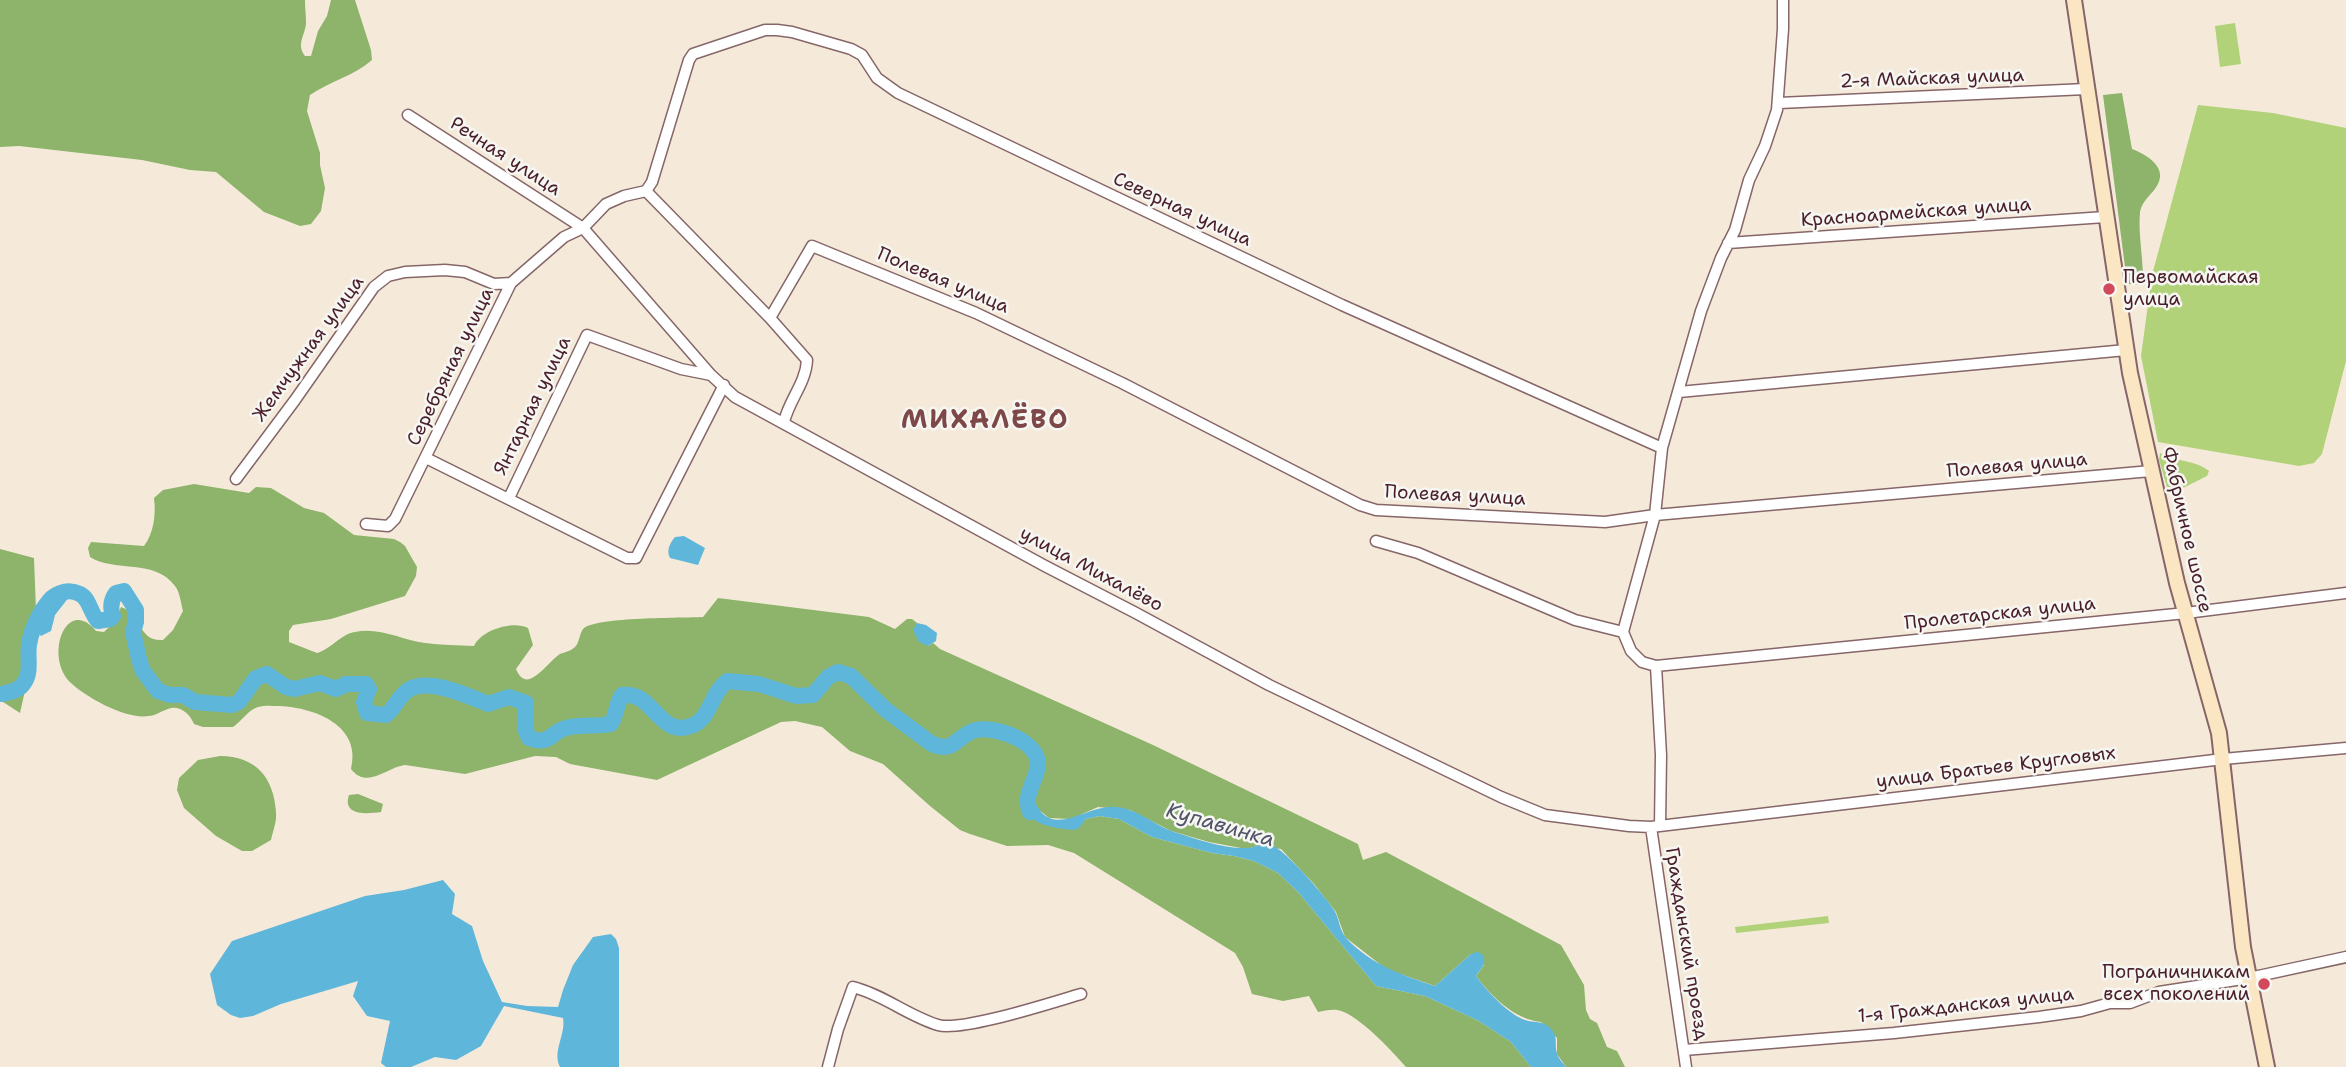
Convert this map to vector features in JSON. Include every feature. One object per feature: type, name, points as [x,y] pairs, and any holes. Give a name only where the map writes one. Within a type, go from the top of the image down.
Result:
[{"type":"main road","name":"Фабричное шоссе","points":[[2074,0],[2126,350],[2151,471],[2186,613],[2216,716],[2249,978],[2267,1067]]},
{"type":"street","points":[[1656,666],[1642,662],[1631,651],[1623,632],[1655,515],[1662,448],[1701,311],[1735,230],[1749,180],[1765,146],[1779,103],[1783,0]]},
{"type":"street","name":"Северная улица","points":[[646,191],[652,182],[693,54],[765,30],[777,30],[862,55],[877,78],[898,93],[1342,305],[1662,448]]},
{"type":"street","name":"2-я Майская улица","points":[[1779,103],[2087,89]]},
{"type":"street","name":"Речная улица","points":[[408,115],[583,228]]},
{"type":"street","points":[[646,191],[770,318],[807,360],[806,375],[787,409],[784,422]]},
{"type":"street","name":"Серебряная улица","points":[[366,524],[388,526],[395,519],[511,284],[564,237],[583,228],[606,204],[646,191]]},
{"type":"street","name":"Красноармейская улица","points":[[1728,243],[2105,217]]},
{"type":"street","name":"улица Михалёво","points":[[583,228],[711,375],[735,397],[1269,685],[1501,797],[1545,815],[1629,826],[1655,826]]},
{"type":"street","name":"Полевая улица","points":[[770,318],[812,247],[976,313],[1122,383],[1360,505],[1385,511],[1605,522],[1655,515],[2151,471]]},
{"type":"street","name":"Жемчужная улица","points":[[236,479],[374,287],[388,276],[405,272],[445,270],[465,272],[494,284],[511,284]]},
{"type":"street","name":"Янтарная улица","points":[[509,498],[587,335],[681,369],[711,375]]},
{"type":"street","points":[[1679,392],[2126,350]]},
{"type":"street","points":[[426,458],[627,558],[636,558],[724,385]]},
{"type":"street","points":[[1376,541],[1418,553],[1575,620],[1623,632]]},
{"type":"street","name":"Пролетарская улица","points":[[1656,666],[2186,613],[2346,593]]},
{"type":"street","name":"Гражданский проезд","points":[[1656,666],[1661,755],[1655,826],[1686,1067]]},
{"type":"street","name":"улица Братьев Кругловых","points":[[1655,826],[2223,759],[2346,748]]},
{"type":"street","name":"1-я Гражданская улица","points":[[1684,1050],[2003,1022],[2081,1011],[2110,1003],[2130,1003],[2159,992],[2249,978],[2346,957]]},
{"type":"street","points":[[828,1067],[853,987],[872,992],[943,1026],[962,1025],[1081,994]]},
{"type":"green space","points":[[0,0],[305,0],[306,23],[301,48],[305,56],[311,56],[331,0],[355,0],[372,60],[310,95],[307,111],[320,153],[325,188],[321,211],[311,224],[300,226],[264,212],[216,172],[190,170],[142,160],[19,146],[0,147]]},
{"type":"green space","points":[[2235,23],[2241,64],[2220,67],[2215,26]]},
{"type":"green space","points":[[2122,93],[2132,149],[2154,162],[2160,172],[2158,184],[2140,212],[2143,278],[2138,285],[2129,284],[2126,275],[2103,95]]},
{"type":"green space","points":[[2198,105],[2273,113],[2346,128],[2346,361],[2322,454],[2314,463],[2299,466],[2158,442],[2141,356],[2152,275]]},
{"type":"green space","points":[[2160,453],[2204,467],[2209,471],[2207,476],[2181,489],[2167,487],[2159,460]]},
{"type":"green space","points":[[194,484],[249,493],[256,487],[271,488],[304,508],[324,513],[354,535],[394,539],[405,546],[417,567],[416,576],[405,596],[331,619],[293,625],[289,631],[289,642],[317,653],[355,632],[382,632],[425,643],[474,646],[490,631],[514,625],[528,628],[533,645],[516,669],[520,676],[526,679],[537,675],[560,654],[573,648],[578,643],[582,630],[592,624],[622,620],[703,617],[718,598],[869,617],[895,629],[907,619],[912,619],[917,623],[914,630],[928,646],[933,643],[940,649],[1153,745],[1358,844],[1363,860],[1386,852],[1561,945],[1584,985],[1586,1010],[1590,1019],[1597,1023],[1607,1047],[1617,1051],[1625,1067],[1566,1067],[1557,1054],[1557,1038],[1541,1022],[1513,1012],[1496,999],[1476,976],[1484,965],[1471,954],[1435,986],[1386,969],[1345,937],[1336,912],[1281,849],[1258,846],[1246,849],[1209,842],[1171,831],[1130,810],[1098,807],[1071,819],[1049,818],[1039,810],[1032,797],[1026,814],[1080,825],[1086,819],[1099,816],[1119,819],[1152,837],[1254,861],[1278,873],[1298,892],[1376,986],[1425,996],[1479,1021],[1511,1042],[1531,1067],[1406,1067],[1369,1029],[1344,1012],[1318,1012],[1309,996],[1283,1001],[1252,994],[1235,953],[1074,853],[1048,845],[1007,846],[960,830],[883,764],[850,751],[822,727],[795,721],[781,722],[657,780],[570,764],[556,757],[535,756],[465,774],[405,765],[364,778],[351,769],[353,754],[350,741],[343,731],[321,715],[308,711],[261,706],[254,708],[233,727],[203,727],[194,724],[187,713],[176,708],[149,716],[130,715],[119,711],[97,701],[71,683],[63,672],[59,658],[62,633],[76,620],[85,622],[96,631],[104,632],[116,620],[121,607],[133,615],[149,637],[163,640],[173,630],[183,611],[177,589],[166,577],[146,569],[100,562],[90,557],[88,548],[91,542],[144,546],[154,523],[154,498],[163,490]]},
{"type":"green space","points":[[0,549],[34,558],[37,637],[20,713],[0,700]]},
{"type":"green space","points":[[220,756],[244,760],[253,765],[267,779],[271,789],[276,815],[271,840],[252,851],[242,851],[216,836],[184,808],[177,790],[179,778],[198,760]]},
{"type":"green space","points":[[358,794],[383,804],[381,812],[363,813],[352,810],[348,802],[349,795]]},
{"type":"green space","points":[[1828,916],[1829,923],[1736,933],[1735,927]]},
{"type":"water","points":[[684,536],[705,548],[698,565],[670,558],[669,549],[675,537]]},
{"type":"water","points":[[58,586],[73,592],[55,615],[51,631],[41,636],[32,626],[37,608],[46,592]]},
{"type":"water","points":[[917,623],[926,625],[937,633],[936,641],[928,646],[919,642],[913,630]]},
{"type":"water","points":[[1029,794],[1042,813],[1056,820],[1116,807],[1132,811],[1174,832],[1210,843],[1238,848],[1267,843],[1274,846],[1303,872],[1329,903],[1347,939],[1367,956],[1388,968],[1435,986],[1471,954],[1482,954],[1484,963],[1476,976],[1512,1013],[1525,1020],[1547,1025],[1553,1031],[1558,1055],[1566,1067],[1531,1067],[1511,1042],[1479,1021],[1425,996],[1376,986],[1298,892],[1278,873],[1254,861],[1152,837],[1119,819],[1099,816],[1086,819],[1078,829],[1073,830],[1048,826],[1027,814],[1021,799]]},
{"type":"water","points":[[443,880],[455,894],[452,914],[472,926],[483,961],[502,1002],[558,1007],[573,965],[593,937],[611,934],[616,939],[619,948],[619,1067],[560,1067],[558,1049],[563,1018],[504,1006],[481,1046],[456,1060],[435,1057],[411,1067],[386,1067],[381,1063],[390,1021],[367,1016],[353,996],[358,981],[281,1004],[253,1016],[240,1018],[217,1005],[210,974],[232,941],[365,896]]},
{"type":"waterway","name":"Купавинка","points":[[0,694],[22,686],[28,674],[31,636],[39,616],[52,598],[70,591],[83,596],[98,621],[113,616],[113,598],[116,593],[124,591],[136,610],[133,632],[143,671],[158,691],[170,695],[183,695],[195,702],[232,705],[239,702],[256,678],[267,674],[286,687],[294,689],[320,683],[336,689],[346,684],[366,684],[369,689],[364,702],[367,713],[386,715],[408,690],[437,687],[488,704],[509,697],[526,703],[526,731],[529,738],[536,740],[546,739],[566,728],[611,724],[622,695],[633,695],[641,699],[671,726],[680,728],[698,723],[727,681],[759,684],[796,696],[813,695],[828,677],[838,672],[851,676],[886,710],[932,744],[946,747],[970,732],[981,729],[998,731],[1019,739],[1031,748],[1037,757],[1038,766],[1029,793],[1030,812]]},
{"type":"place","name":"Первомайская улица","points":[[2109,289]]},
{"type":"place","name":"Пограничникам всех поколений","points":[[2264,984]]},
{"type":"district","name":"МИХАЛЁВО","points":[[985,421]]}]
